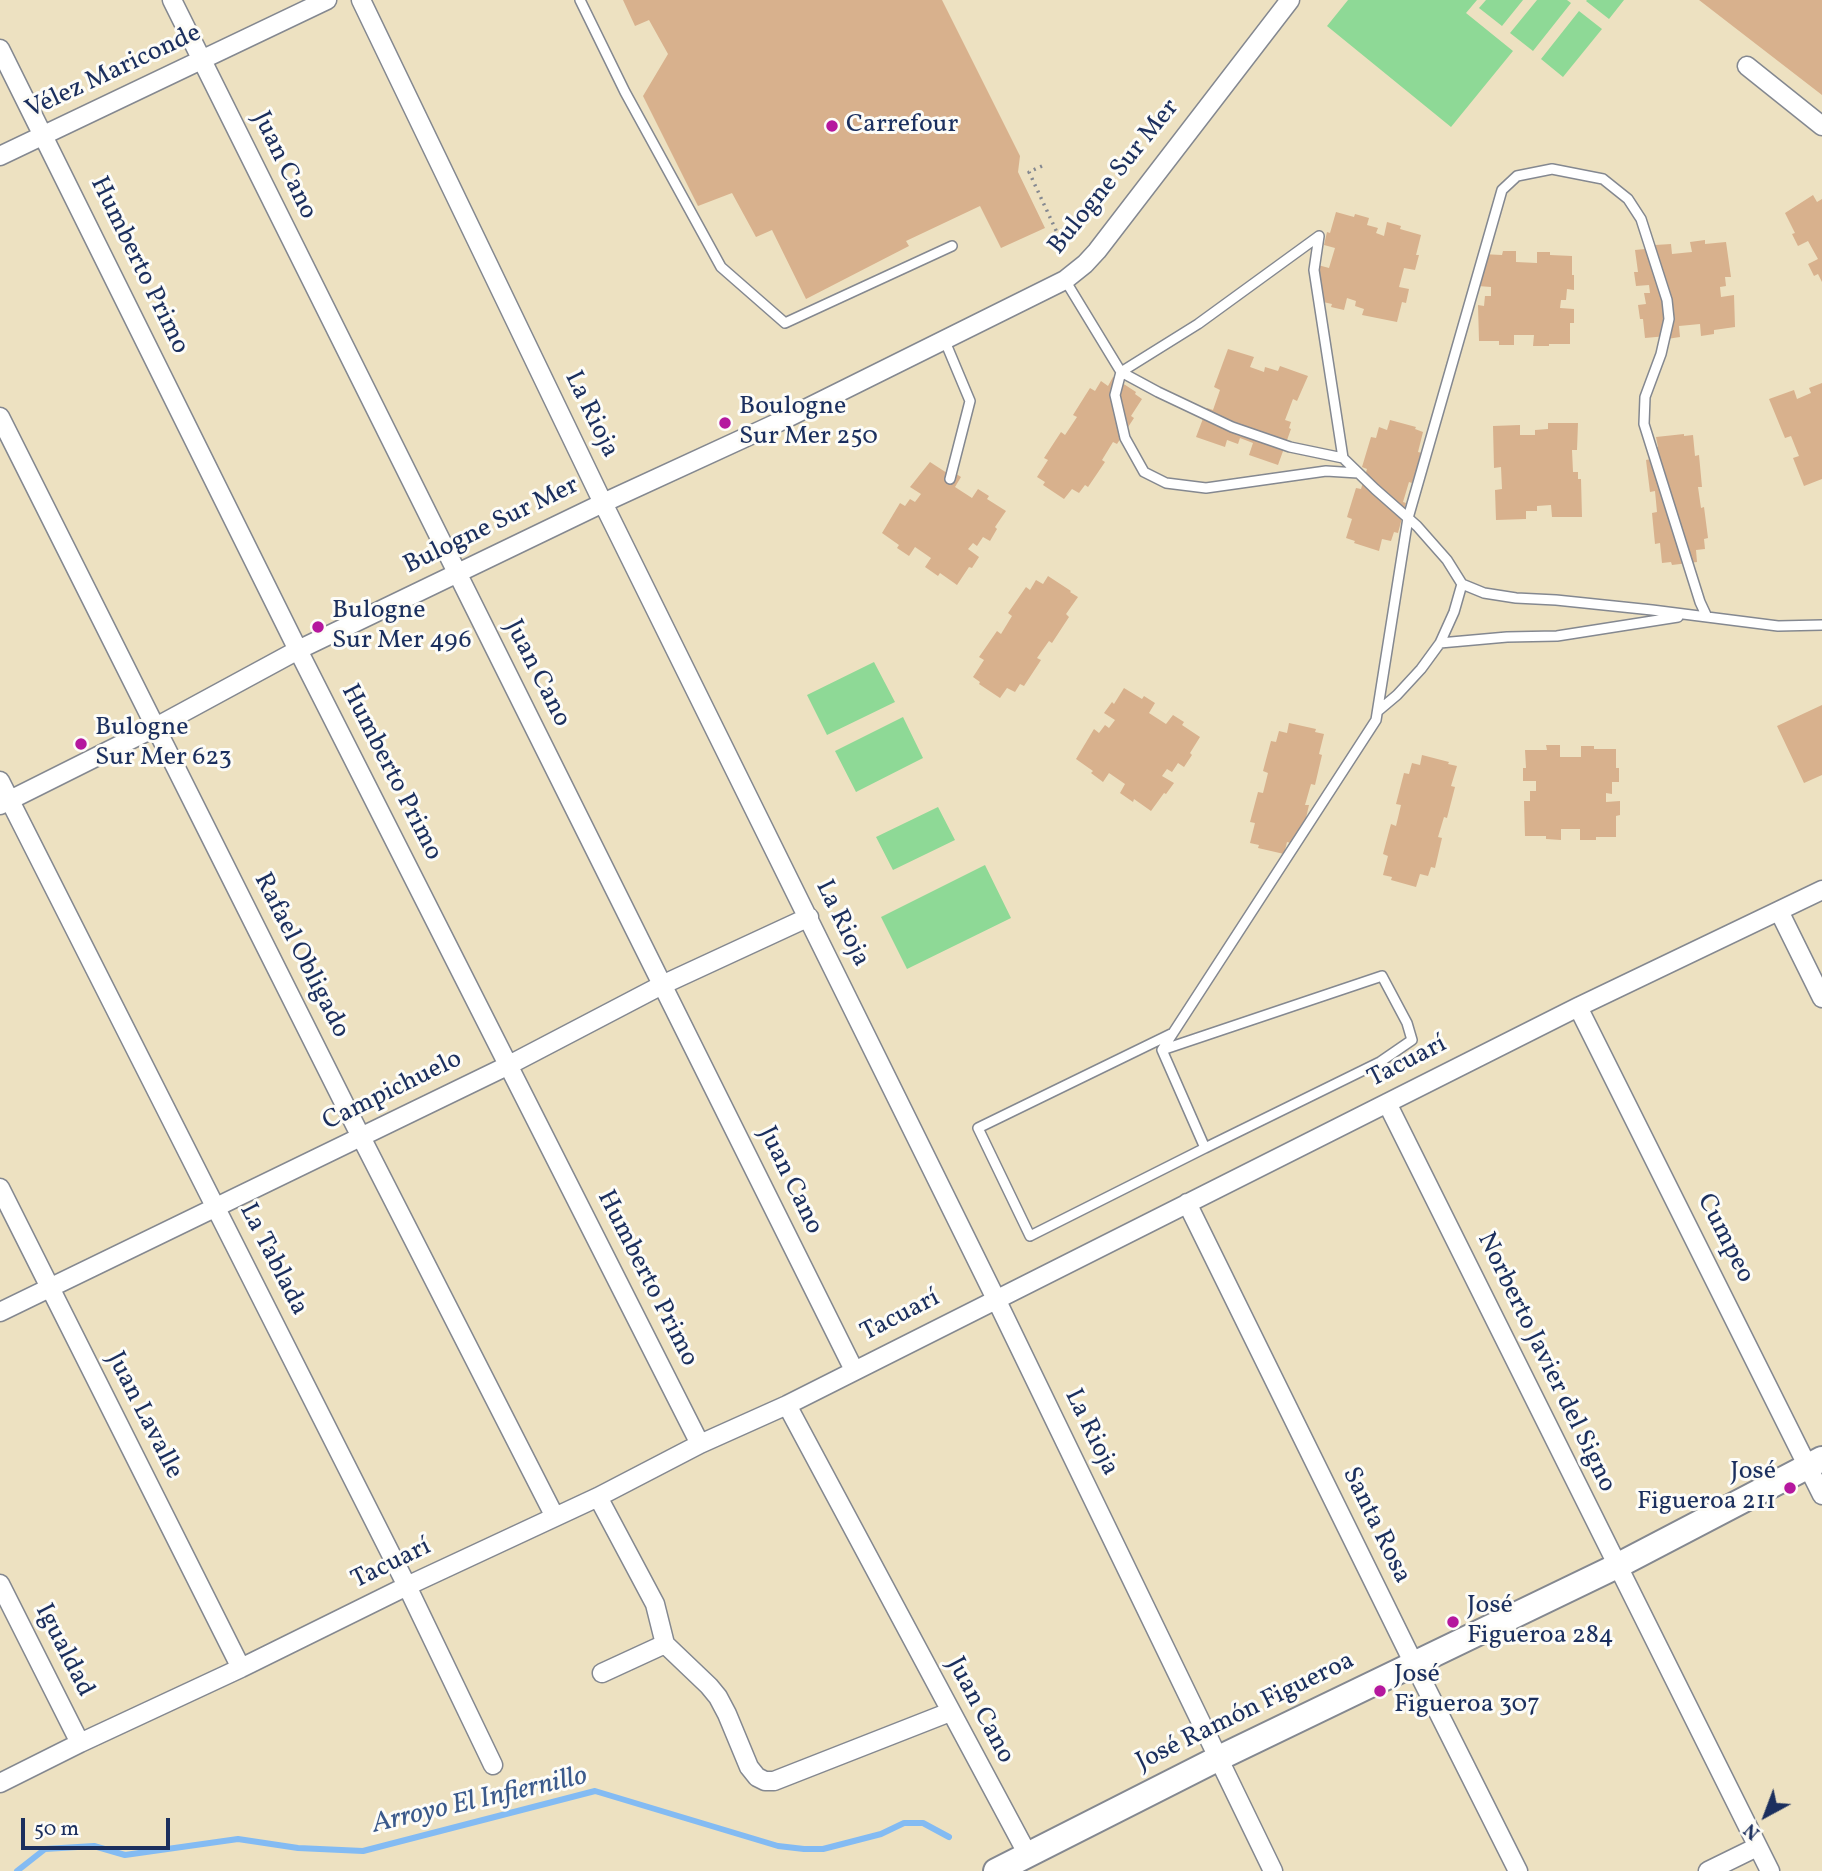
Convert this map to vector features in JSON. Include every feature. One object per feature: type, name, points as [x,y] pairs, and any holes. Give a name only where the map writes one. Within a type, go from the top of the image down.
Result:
[{"type":"main road","name":"José Ramón Figueroa","points":[[996,1871],[1219,1758],[1617,1566],[1815,1463]]},
{"type":"street","name":"Juan Cano","points":[[172,0],[854,1370]]},
{"type":"street","name":"Vélez Mariconde","points":[[0,156],[327,0]]},
{"type":"street","name":"La Rioja","points":[[361,0],[603,503],[809,916],[1273,1871]]},
{"type":"street","name":"Bulogne Sur Mer","points":[[5,803],[156,727],[298,650],[603,503],[779,422],[1070,276],[1097,251],[1290,0]]},
{"type":"street","name":"Humberto Primo","points":[[0,49],[298,650],[700,1444]]},
{"type":"street","points":[[1747,66],[1822,126]]},
{"type":"street","name":"Rafael Obligado","points":[[0,417],[555,1517]]},
{"type":"street","name":"La Tablada","points":[[0,781],[5,803],[216,1208],[407,1586],[493,1765]]},
{"type":"street","name":"Tacuarí","points":[[0,1783],[407,1586],[598,1497],[700,1444],[788,1405],[1578,1007],[1822,890]]},
{"type":"street","points":[[1779,911],[1822,998]]},
{"type":"street","name":"Campichuelo","points":[[0,1312],[509,1065],[662,985],[809,916]]},
{"type":"street","name":"Cumpeo","points":[[1578,1007],[1815,1463],[1822,1495]]},
{"type":"street","name":"Norberto Javier del Signo","points":[[1387,1103],[1770,1871]]},
{"type":"street","name":"Juan Lavalle","points":[[0,1188],[241,1668]]},
{"type":"street","name":"Santa Rosa","points":[[1188,1203],[1518,1871]]},
{"type":"street","name":"Juan Cano","points":[[788,1405],[1028,1855]]},
{"type":"street","points":[[598,1497],[655,1604],[665,1644],[718,1697],[757,1777],[774,1782],[950,1712]]},
{"type":"street","name":"Igualdad","points":[[0,1584],[80,1743]]},
{"type":"street","points":[[602,1673],[665,1644]]},
{"type":"street","points":[[1708,1871],[1758,1847]]},
{"type":"lane","points":[[580,0],[625,92],[721,267],[785,323],[952,246]]},
{"type":"lane","points":[[1162,1050],[1376,720],[1408,518],[1503,190],[1517,176],[1552,169],[1603,179],[1628,199],[1641,219],[1667,299],[1669,318],[1661,354],[1645,397],[1644,424],[1707,617]]},
{"type":"lane","points":[[1343,458],[1314,270],[1319,236],[1198,324],[1121,372],[1115,395],[1125,438],[1144,472],[1166,483],[1206,488],[1325,471],[1358,473]]},
{"type":"lane","points":[[1070,276],[1121,372],[1232,427],[1290,447],[1343,458],[1408,518],[1447,560],[1462,584],[1484,593],[1516,598],[1556,600],[1778,626],[1822,625]]},
{"type":"lane","points":[[944,340],[970,401],[950,479]]},
{"type":"lane","points":[[1378,711],[1422,669],[1440,643],[1454,612],[1462,584]]},
{"type":"lane","points":[[1440,643],[1557,636],[1691,615]]},
{"type":"lane","points":[[1162,1050],[1382,976],[1407,1023],[1412,1041],[1380,1062],[1030,1236],[978,1128],[1173,1033]]},
{"type":"lane","points":[[1162,1050],[1205,1148]]},
{"type":"path","points":[[1042,166],[1029,172],[1070,276]]},
{"type":"green space","points":[[1348,0],[1477,0],[1466,13],[1513,51],[1451,127],[1327,26]]},
{"type":"green space","points":[[1486,0],[1523,0],[1502,26],[1479,8]]},
{"type":"green space","points":[[1537,0],[1567,0],[1571,3],[1533,51],[1510,33]]},
{"type":"green space","points":[[1587,0],[1624,0],[1609,19]]},
{"type":"green space","points":[[1579,11],[1602,29],[1563,77],[1541,59]]},
{"type":"green space","points":[[874,662],[895,702],[827,735],[807,695]]},
{"type":"green space","points":[[903,717],[923,758],[856,792],[835,751]]},
{"type":"green space","points":[[938,807],[955,840],[893,870],[876,837]]},
{"type":"green space","points":[[985,865],[1011,918],[907,969],[881,917]]},
{"type":"building","name":"Carrefour","points":[[623,0],[942,0],[1020,156],[1018,172],[1045,228],[1001,248],[980,206],[906,241],[909,246],[806,299],[772,230],[756,237],[732,193],[698,206],[643,96],[668,54],[649,20],[635,26]]},
{"type":"building","points":[[1699,0],[1822,0],[1822,95]]},
{"type":"building","points":[[1813,195],[1817,202],[1822,199],[1822,282],[1818,274],[1814,276],[1808,264],[1818,259],[1808,241],[1798,246],[1785,213]]},
{"type":"building","points":[[1336,212],[1369,218],[1367,225],[1378,228],[1376,233],[1384,236],[1387,222],[1421,235],[1415,270],[1404,268],[1399,287],[1409,289],[1406,303],[1402,302],[1397,322],[1362,315],[1364,309],[1355,306],[1356,301],[1347,298],[1344,310],[1314,300],[1319,279],[1318,265],[1329,268],[1335,248],[1324,245]]},
{"type":"building","points":[[1705,240],[1705,244],[1726,242],[1731,277],[1725,277],[1726,286],[1720,287],[1721,297],[1734,295],[1735,327],[1714,330],[1714,334],[1701,336],[1700,324],[1679,326],[1680,337],[1645,338],[1638,305],[1646,304],[1644,293],[1650,293],[1649,285],[1636,286],[1634,272],[1638,272],[1635,250],[1671,244],[1672,254],[1692,252],[1690,242]]},
{"type":"building","points":[[1503,251],[1516,251],[1516,262],[1537,263],[1537,252],[1572,256],[1574,290],[1567,289],[1566,300],[1561,300],[1560,308],[1574,309],[1574,323],[1570,323],[1570,344],[1533,346],[1534,335],[1514,335],[1514,345],[1499,345],[1499,341],[1479,341],[1478,305],[1484,306],[1485,296],[1491,296],[1491,287],[1478,286],[1481,254],[1502,255]]},
{"type":"building","points":[[1228,349],[1254,357],[1250,367],[1264,372],[1265,367],[1278,371],[1280,366],[1308,376],[1297,401],[1293,399],[1285,420],[1291,422],[1291,429],[1278,465],[1249,455],[1253,443],[1240,438],[1238,444],[1227,440],[1225,447],[1196,437],[1207,408],[1213,410],[1220,390],[1214,387]]},
{"type":"building","points":[[1113,377],[1142,399],[1131,416],[1134,418],[1117,444],[1113,442],[1102,460],[1105,462],[1088,487],[1085,485],[1079,493],[1072,489],[1064,499],[1043,485],[1045,482],[1037,477],[1048,460],[1044,458],[1061,432],[1065,435],[1077,417],[1073,415],[1090,388],[1095,391],[1101,381],[1108,386]]},
{"type":"building","points":[[1822,383],[1822,479],[1804,486],[1793,458],[1799,456],[1791,436],[1785,438],[1769,399],[1794,390],[1797,399],[1811,393],[1809,388]]},
{"type":"building","points":[[1390,420],[1416,427],[1415,429],[1423,432],[1418,452],[1422,453],[1403,502],[1406,503],[1398,533],[1394,532],[1391,541],[1382,539],[1379,551],[1346,538],[1352,519],[1347,517],[1356,488],[1361,489],[1367,469],[1362,467],[1371,437],[1376,438],[1379,427],[1387,430]]},
{"type":"building","points":[[1548,423],[1578,423],[1577,450],[1572,450],[1573,472],[1578,472],[1578,479],[1581,479],[1582,517],[1552,517],[1551,505],[1537,506],[1537,511],[1526,511],[1526,519],[1496,520],[1495,490],[1502,489],[1501,467],[1494,468],[1493,426],[1520,425],[1520,435],[1535,435],[1535,430],[1548,429]]},
{"type":"building","points":[[1693,435],[1695,456],[1699,455],[1702,487],[1698,487],[1708,538],[1704,539],[1705,549],[1696,550],[1697,562],[1672,565],[1671,562],[1662,563],[1660,543],[1655,544],[1652,513],[1657,512],[1655,491],[1650,492],[1646,460],[1651,459],[1650,448],[1658,447],[1656,437]]},
{"type":"building","points":[[930,462],[947,473],[950,470],[961,477],[955,487],[972,498],[978,489],[989,496],[987,499],[1006,511],[995,527],[997,529],[990,541],[983,537],[977,546],[973,543],[968,549],[979,557],[957,585],[940,573],[938,576],[925,567],[931,558],[915,547],[909,556],[882,533],[900,503],[905,506],[910,499],[915,502],[921,494],[910,487]]},
{"type":"building","points":[[1048,576],[1078,597],[1052,643],[1049,641],[1037,658],[1041,660],[1024,686],[1020,684],[1015,692],[1007,688],[1000,698],[973,677],[984,660],[979,657],[997,631],[1001,634],[1012,616],[1008,613],[1026,587],[1030,590],[1036,580],[1043,584]]},
{"type":"building","points":[[1124,688],[1155,703],[1149,713],[1166,724],[1173,715],[1200,737],[1184,767],[1178,763],[1172,772],[1167,769],[1162,776],[1174,783],[1151,811],[1120,793],[1125,784],[1109,773],[1103,782],[1076,759],[1094,729],[1099,733],[1105,725],[1109,728],[1115,720],[1104,713],[1112,702],[1114,704]]},
{"type":"building","points":[[1822,705],[1822,775],[1804,783],[1777,726]]},
{"type":"building","points":[[1289,723],[1316,729],[1315,732],[1324,734],[1315,785],[1311,784],[1305,805],[1309,805],[1302,835],[1295,844],[1287,842],[1284,854],[1258,848],[1259,845],[1250,843],[1255,823],[1250,822],[1258,792],[1263,793],[1268,773],[1263,771],[1271,741],[1276,742],[1279,731],[1287,733]]},
{"type":"building","points":[[1546,745],[1560,745],[1560,757],[1581,757],[1581,746],[1616,749],[1619,782],[1612,782],[1612,794],[1606,793],[1606,802],[1620,801],[1620,815],[1616,816],[1616,837],[1580,840],[1580,829],[1561,829],[1561,840],[1546,839],[1546,836],[1525,836],[1524,801],[1530,801],[1530,791],[1536,791],[1536,781],[1523,781],[1523,768],[1526,768],[1525,750],[1547,750]]},
{"type":"building","points":[[1422,755],[1457,766],[1451,786],[1455,787],[1447,818],[1444,817],[1438,837],[1442,838],[1435,868],[1431,867],[1428,876],[1420,874],[1416,887],[1383,875],[1388,856],[1383,854],[1391,824],[1396,826],[1401,805],[1396,804],[1404,773],[1409,774],[1412,763],[1420,765]]},
{"type":"waterway","name":"Arroyo El Infiernillo","points":[[17,1871],[45,1849],[94,1846],[125,1855],[238,1839],[298,1848],[363,1851],[595,1791],[778,1846],[823,1849],[881,1834],[904,1823],[923,1823],[949,1837]]},
{"type":"place","name":"Carrefour","points":[[832,126]]},
{"type":"place","name":"Boulogne Sur Mer 250","points":[[725,423]]},
{"type":"place","name":"Bulogne Sur Mer 496","points":[[318,627]]},
{"type":"place","name":"Bulogne Sur Mer 623","points":[[81,744]]},
{"type":"place","name":"José Figueroa 211","points":[[1790,1488]]},
{"type":"place","name":"José Figueroa 284","points":[[1453,1622]]},
{"type":"place","name":"José Figueroa 307","points":[[1380,1691]]}]
